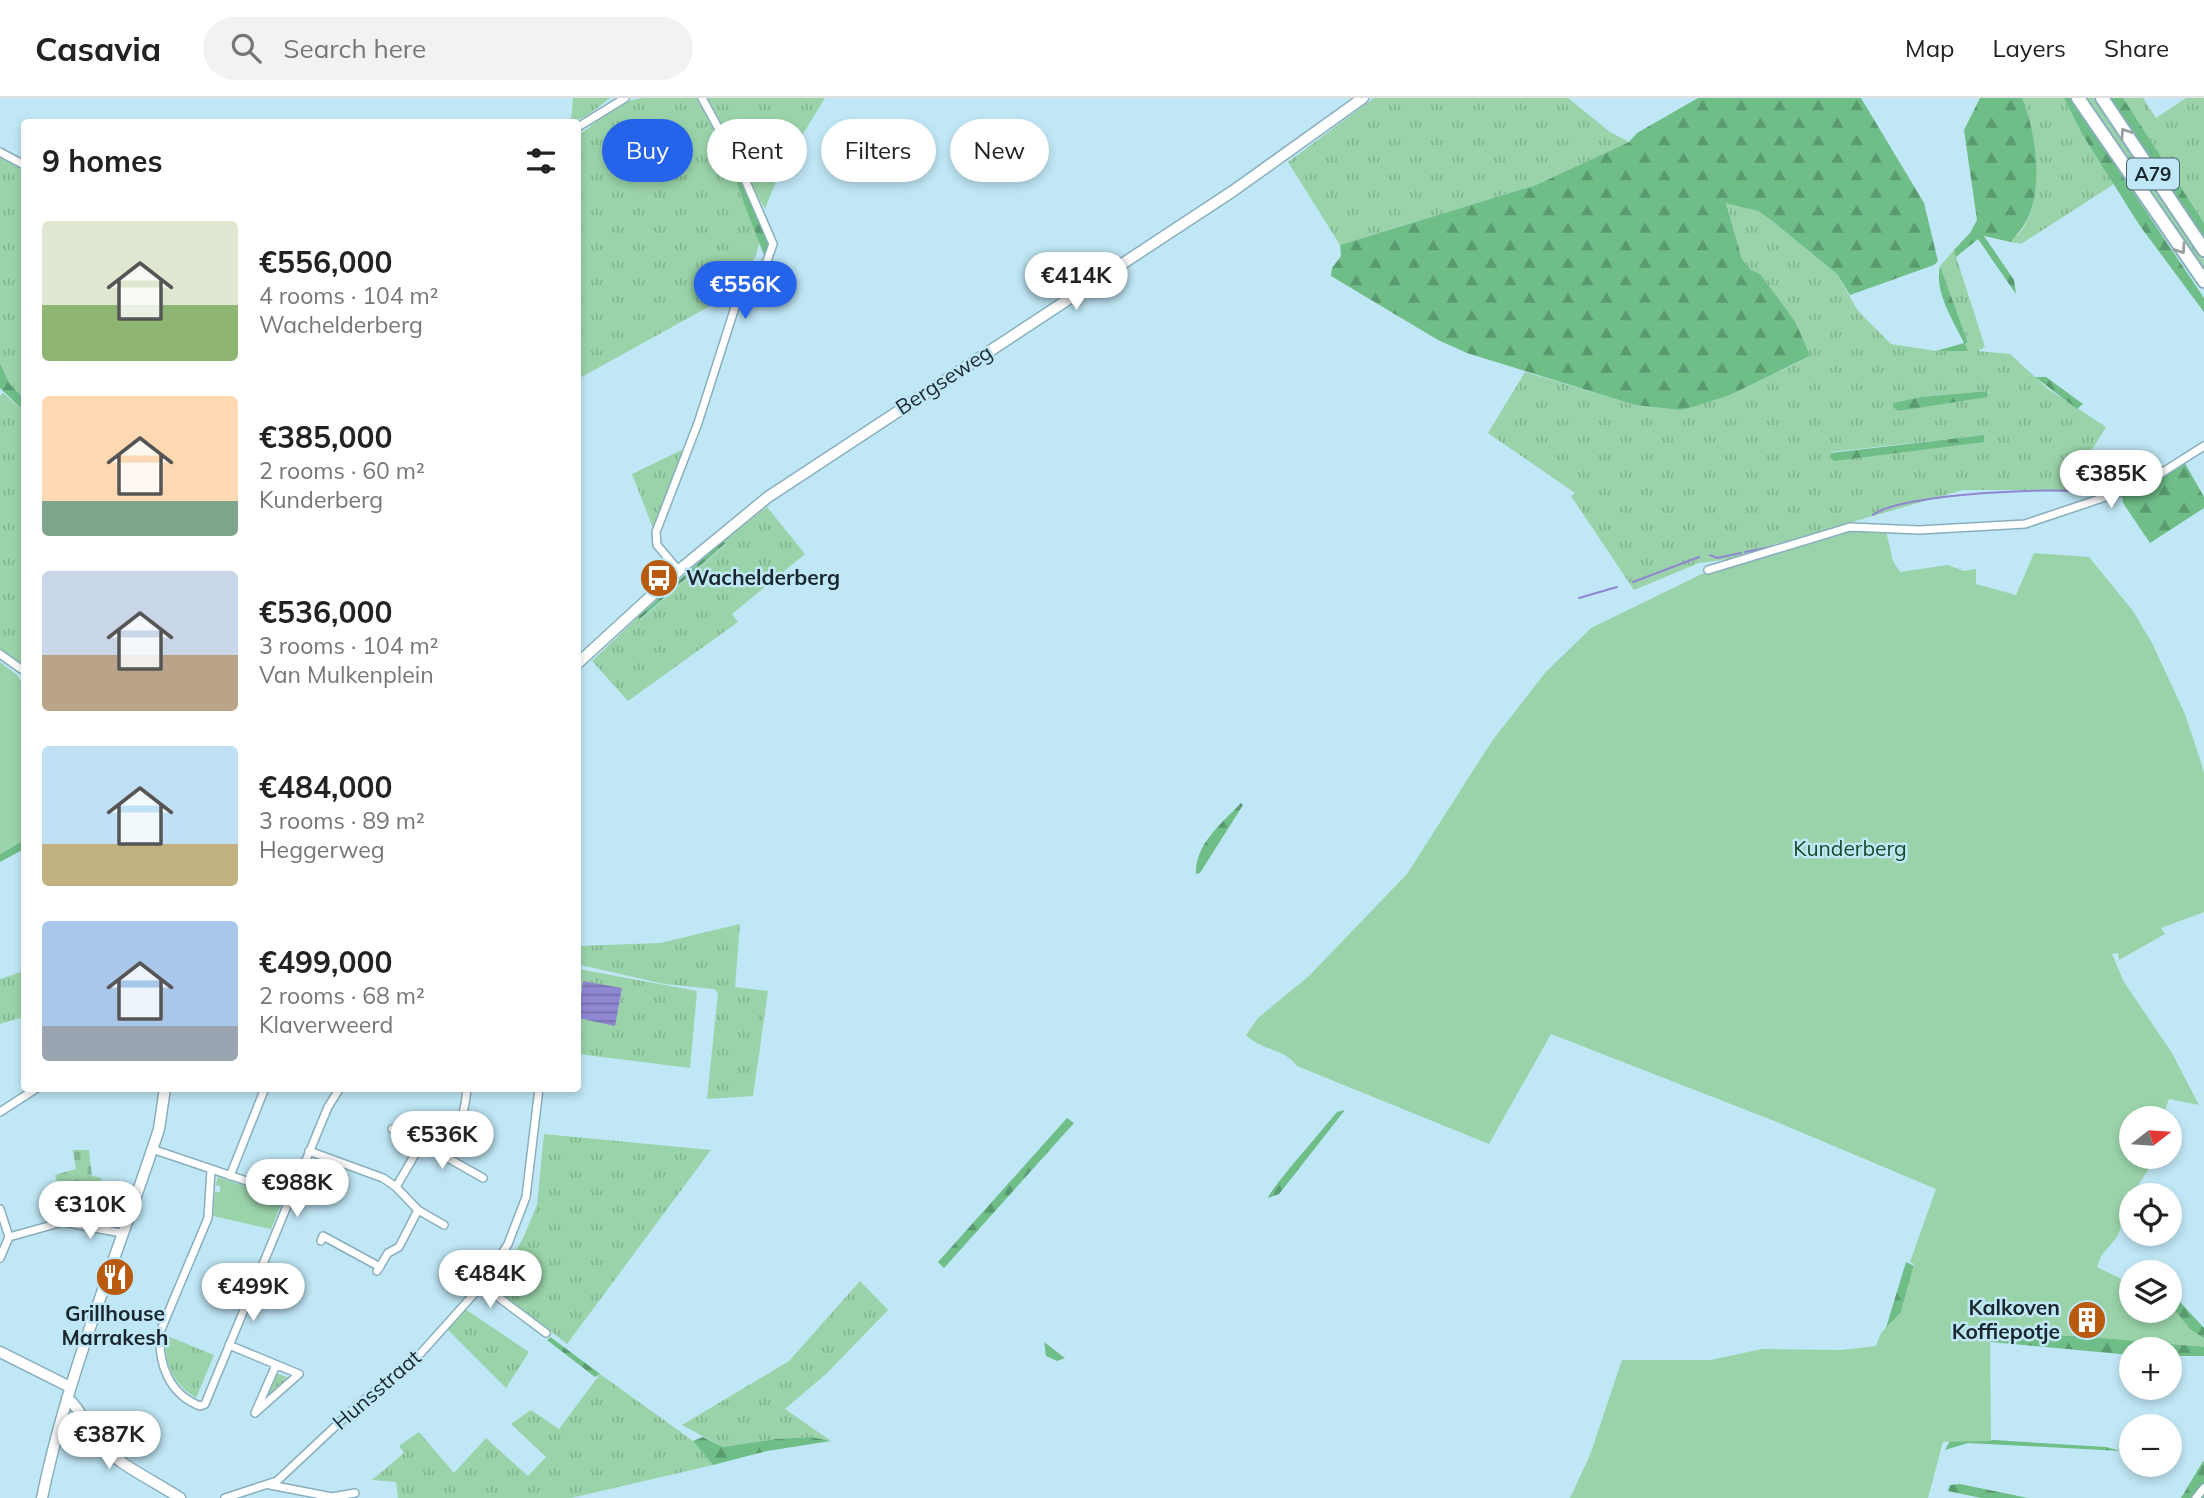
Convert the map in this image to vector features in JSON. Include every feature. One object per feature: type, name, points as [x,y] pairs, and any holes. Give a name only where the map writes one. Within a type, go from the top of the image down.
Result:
[{"type":"highway","name":"A79","points":[[2078,98],[2204,281]]},
{"type":"highway","name":"A79","points":[[2102,98],[2204,250]]},
{"type":"street","points":[[581,125],[625,98]]},
{"type":"street","points":[[679,571],[657,545],[656,532],[696,430],[737,301],[767,261],[773,244],[740,168],[702,98]]},
{"type":"street","name":"Bergseweg","points":[[581,660],[735,523],[796,477],[1210,206],[1363,98]]},
{"type":"street","points":[[0,152],[21,163]]},
{"type":"street","points":[[1708,570],[1850,527],[1919,530],[2025,524],[2144,484],[2204,446]]},
{"type":"street","points":[[0,654],[21,669]]},
{"type":"street","points":[[0,1112],[31,1092]]},
{"type":"street","points":[[42,1498],[52,1443],[121,1233],[152,1149],[164,1092]]},
{"type":"street","points":[[230,1176],[263,1092]]},
{"type":"street","points":[[211,1170],[208,1218],[160,1332],[159,1345],[164,1369],[178,1392],[200,1406],[205,1404],[309,1151],[337,1092]]},
{"type":"street","points":[[446,1157],[460,1137],[459,1123],[466,1092]]},
{"type":"street","name":"Hunsstraat","points":[[225,1498],[270,1485],[425,1349],[482,1285],[504,1251],[524,1203],[533,1162],[540,1092]]},
{"type":"street","points":[[396,1186],[420,1144],[451,1130],[459,1123]]},
{"type":"street","points":[[392,1129],[420,1144]]},
{"type":"street","points":[[437,1135],[446,1157],[483,1178]]},
{"type":"street","points":[[152,1149],[290,1196]]},
{"type":"street","points":[[309,1151],[396,1186],[418,1210],[444,1225]]},
{"type":"street","points":[[0,1209],[9,1237],[0,1258]]},
{"type":"street","points":[[321,1241],[323,1236],[379,1269],[388,1253],[399,1247],[418,1210]]},
{"type":"street","points":[[9,1237],[63,1222],[121,1233]]},
{"type":"street","points":[[482,1285],[546,1333]]},
{"type":"street","points":[[229,1345],[299,1374],[255,1413],[276,1365]]},
{"type":"street","points":[[0,1352],[68,1392],[102,1446],[131,1468],[180,1498]]},
{"type":"street","points":[[270,1485],[332,1497],[355,1493]]},
{"type":"street","points":[[2196,1498],[2204,1488]]},
{"type":"green space","points":[[573,98],[610,98],[587,116],[571,119]]},
{"type":"green space","points":[[643,98],[825,98],[807,127],[807,119],[707,119],[707,182],[740,182],[760,240],[756,255],[737,291],[581,377],[581,134],[621,102]]},
{"type":"green space","points":[[1374,98],[1568,98],[1610,132],[1629,142],[1536,185],[1340,245],[1288,162]]},
{"type":"green space","points":[[1698,98],[1861,98],[1924,203],[1938,261],[1934,265],[1850,295],[1837,274],[1771,220],[1758,211],[1726,203],[1742,259],[1751,270],[1760,274],[1795,321],[1810,356],[1730,395],[1680,410],[1635,405],[1467,353],[1438,340],[1331,276],[1332,268],[1341,256],[1340,245],[1536,185],[1629,142],[1637,133]]},
{"type":"green space","points":[[1980,98],[2022,98],[2036,154],[2034,197],[2022,227],[2011,242],[1984,236],[2014,280],[2016,294],[1978,239],[1956,257],[1954,250],[1970,233],[1977,220],[1964,130]]},
{"type":"green space","points":[[2022,98],[2064,98],[2082,134],[2114,184],[2021,244],[2011,242],[2024,227],[2031,211],[2036,179],[2034,144]]},
{"type":"green space","points":[[2064,98],[2070,98],[2204,298],[2204,312],[2140,226],[2082,134]]},
{"type":"green space","points":[[2084,98],[2096,98],[2204,260],[2204,269]]},
{"type":"green space","points":[[2109,98],[2123,98],[2204,223],[2204,237]]},
{"type":"green space","points":[[2123,98],[2143,98],[2156,118],[2186,98],[2204,98],[2204,223]]},
{"type":"green space","points":[[0,155],[21,166],[21,396],[9,383],[0,363]]},
{"type":"green space","points":[[737,182],[744,182],[773,243],[765,258]]},
{"type":"green space","points":[[748,182],[776,182],[765,209]]},
{"type":"green space","points":[[1726,202],[1758,211],[1837,274],[1858,311],[1891,344],[1936,351],[1968,351],[1964,343],[1968,341],[1940,266],[1954,250],[1985,347],[1978,351],[2010,354],[2048,389],[2106,427],[2088,456],[2093,490],[1963,490],[1762,548],[1753,556],[1699,563],[1634,590],[1571,496],[1575,493],[1488,433],[1525,372],[1635,405],[1680,410],[1730,395],[1809,357],[1795,321],[1760,275],[1751,270],[1742,259]],"holes":[[[1988,391],[1990,393],[1898,411],[1893,403],[1921,397]],[[1984,435],[1831,460],[1831,452]]]},
{"type":"green space","points":[[1940,266],[1968,342],[1965,344],[1968,351],[1936,351],[1964,343],[1942,296]]},
{"type":"green space","points":[[0,363],[9,383],[21,396],[21,408],[0,388]]},
{"type":"green space","points":[[2035,377],[2046,377],[2083,404],[2077,409]]},
{"type":"green space","points":[[1988,391],[1987,397],[1898,411],[1893,407],[1893,403],[1921,397]]},
{"type":"green space","points":[[3,393],[21,408],[21,666],[0,650],[0,396]]},
{"type":"green space","points":[[1984,435],[1984,442],[1834,461],[1830,458],[1831,453]]},
{"type":"green space","points":[[686,448],[653,528],[632,474]]},
{"type":"green space","points":[[2182,458],[2204,497],[2204,508],[2150,543],[2123,503],[2121,488],[2153,477]]},
{"type":"green space","points":[[767,507],[805,554],[732,614],[738,622],[628,701],[592,661],[638,617],[640,620],[726,544],[723,541]]},
{"type":"green space","name":"Kunderberg","points":[[1847,530],[1886,531],[1893,561],[1900,572],[1948,565],[1964,571],[1976,569],[1976,584],[2016,595],[2034,553],[2089,557],[2133,611],[2152,643],[2185,714],[2204,773],[2204,912],[2161,928],[2165,934],[2119,960],[2118,953],[2112,954],[2124,982],[2172,1053],[2199,1105],[2169,1099],[2166,1106],[2119,1106],[2119,1169],[2148,1169],[2140,1183],[2119,1183],[2119,1231],[2101,1256],[2097,1267],[2119,1278],[2119,1323],[2182,1323],[2182,1319],[2190,1329],[2204,1338],[2204,1347],[2182,1345],[2182,1337],[2119,1337],[2119,1340],[2077,1336],[1990,1336],[1991,1441],[1943,1442],[1928,1498],[1570,1498],[1590,1455],[1622,1360],[1711,1360],[1762,1349],[1841,1350],[1876,1346],[1881,1333],[1901,1312],[1914,1264],[1910,1262],[1936,1189],[1777,1122],[1551,1034],[1489,1144],[1297,1066],[1286,1056],[1246,1035],[1258,1018],[1309,976],[1407,874],[1492,741],[1545,673],[1591,628],[1708,571]]},
{"type":"green space","points":[[723,541],[726,543],[639,620],[638,617]]},
{"type":"green space","points":[[0,662],[17,675],[21,682],[21,842],[0,854]]},
{"type":"green space","points":[[1241,803],[1243,805],[1200,873],[1196,874],[1200,853],[1205,844],[1218,826]]},
{"type":"green space","points":[[21,842],[21,851],[0,862],[0,854]]},
{"type":"green space","points":[[740,924],[735,987],[768,991],[753,1096],[707,1099],[718,993],[714,989],[664,984],[581,965],[581,946],[660,943]]},
{"type":"green space","points":[[581,970],[697,991],[690,1068],[581,1054],[581,1019],[615,1025],[583,981],[581,993]]},
{"type":"green space","points":[[21,972],[21,1018],[0,1024],[0,979]]},
{"type":"green space","points":[[1345,1110],[1279,1194],[1268,1198],[1337,1112]]},
{"type":"green space","points":[[1067,1118],[1074,1123],[944,1268],[938,1262]]},
{"type":"green space","points":[[544,1134],[711,1150],[567,1344],[499,1291],[497,1285],[524,1236],[537,1205]]},
{"type":"green space","points":[[73,1150],[89,1150],[92,1176],[102,1178],[101,1183],[107,1185],[104,1203],[124,1210],[122,1218],[67,1212],[55,1175],[76,1169]]},
{"type":"green space","points":[[218,1177],[283,1199],[271,1229],[213,1216],[215,1192],[220,1192],[220,1186],[215,1185]]},
{"type":"green space","points":[[1906,1262],[1914,1266],[1901,1312],[1909,1329],[1881,1333],[1885,1331]]},
{"type":"green space","points":[[860,1281],[888,1310],[826,1374],[785,1409],[831,1441],[811,1437],[723,1447],[682,1425],[789,1361]]},
{"type":"green space","points":[[2182,1304],[2204,1328],[2204,1339],[2196,1338],[2182,1323]]},
{"type":"green space","points":[[465,1309],[529,1352],[506,1388],[447,1329]]},
{"type":"green space","points":[[2072,1331],[2138,1337],[2119,1337],[2119,1354],[1981,1341],[2016,1333]]},
{"type":"green space","points":[[165,1335],[214,1355],[196,1398],[181,1386],[168,1364]]},
{"type":"green space","points":[[551,1337],[600,1374],[595,1377],[547,1340]]},
{"type":"green space","points":[[2182,1341],[2204,1343],[2204,1356],[2182,1356]]},
{"type":"green space","points":[[1044,1342],[1065,1358],[1057,1361],[1046,1356]]},
{"type":"green space","points":[[276,1373],[289,1378],[267,1397],[266,1396]]},
{"type":"green space","points":[[600,1374],[693,1441],[713,1465],[571,1498],[398,1498],[396,1482],[372,1480],[404,1453],[399,1446],[419,1432],[454,1473],[486,1438],[528,1476],[546,1457],[511,1424],[531,1410],[559,1429]]},
{"type":"green space","points":[[703,1437],[723,1447],[811,1437],[831,1441],[767,1451],[713,1465],[693,1441]]},
{"type":"green space","points":[[1978,1439],[2106,1447],[2119,1451],[1968,1443],[1945,1450],[1950,1441]]},
{"type":"green space","points":[[2204,1461],[2204,1498],[2181,1498],[2202,1463]]},
{"type":"green space","points":[[1960,1484],[2028,1498],[1981,1498],[1948,1491],[1950,1485]]},
{"type":"shaded area","points":[[583,981],[622,988],[615,1026],[581,1019]]},
{"type":"waterway","points":[[1873,515],[1914,502],[1981,493],[2077,491],[2095,494]]},
{"type":"waterway","points":[[1745,552],[1775,546]]},
{"type":"waterway","points":[[1710,555],[1717,558],[1741,553]]},
{"type":"waterway","points":[[1633,582],[1699,557]]},
{"type":"waterway","points":[[1579,598],[1617,587]]},
{"type":"place","name":"Wachelderberg","points":[[659,578]]},
{"type":"place","name":"Grillhouse Marrakesh","points":[[115,1277]]},
{"type":"place","name":"Kalkoven Koffiepotje","points":[[2087,1320]]}]
